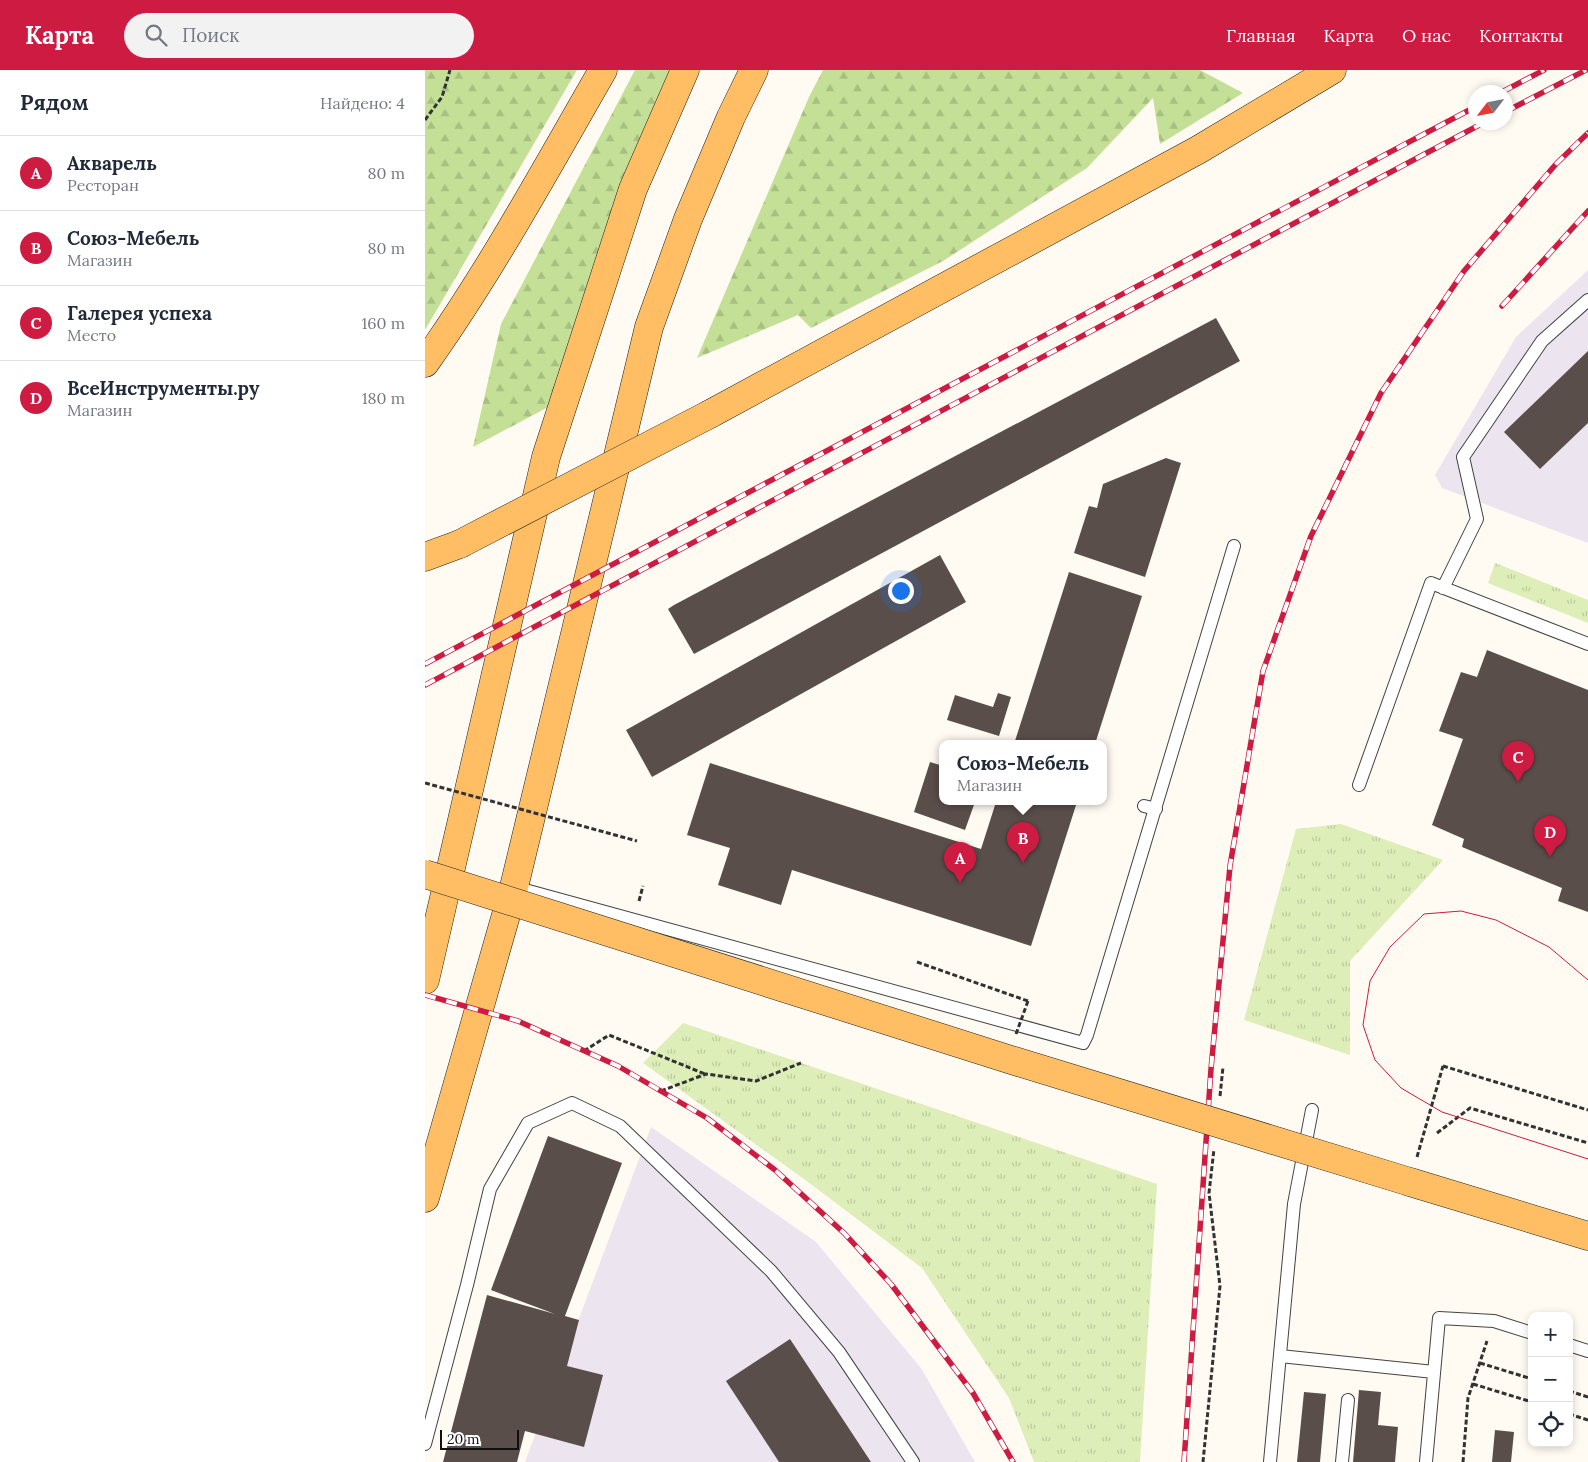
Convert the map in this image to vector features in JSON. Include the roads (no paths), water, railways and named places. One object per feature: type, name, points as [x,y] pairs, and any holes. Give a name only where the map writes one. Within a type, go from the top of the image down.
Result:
[{"type":"main road","points":[[425,363],[451,326],[495,256],[603,70]]},
{"type":"main road","points":[[425,980],[546,458],[633,189],[685,70]]},
{"type":"main road","points":[[425,1198],[514,887],[649,327],[688,219],[731,117],[754,70]]},
{"type":"main road","points":[[425,557],[460,544],[710,414],[1198,150],[1332,70]]},
{"type":"main road","points":[[425,874],[1008,1059],[1588,1236]]},
{"type":"lane","points":[[1443,588],[1477,519],[1463,457],[1542,341],[1588,300]]},
{"type":"lane","points":[[514,887],[1083,1043],[1087,1035],[1150,808],[1234,546]]},
{"type":"lane","points":[[1359,785],[1431,583],[1588,644]]},
{"type":"lane","points":[[425,1444],[490,1189],[528,1124],[572,1103],[620,1126],[771,1271],[839,1352],[913,1462]]},
{"type":"lane","points":[[1270,1462],[1294,1204],[1312,1110]]},
{"type":"lane","points":[[1426,1462],[1439,1318],[1494,1321],[1528,1332]]},
{"type":"lane","points":[[1573,1346],[1588,1351]]},
{"type":"lane","points":[[1280,1356],[1434,1372]]},
{"type":"lane","points":[[1342,1462],[1348,1400]]},
{"type":"tram line","points":[[1588,980],[1549,947],[1496,920],[1461,911],[1424,914],[1390,947],[1370,981],[1363,1025],[1375,1060],[1401,1088],[1442,1112],[1588,1159]]},
{"type":"railway","points":[[1513,86],[1544,70]]},
{"type":"railway","points":[[1513,108],[1586,70]]},
{"type":"railway","points":[[425,664],[1468,111]]},
{"type":"railway","points":[[425,685],[1470,130]]},
{"type":"railway","points":[[1184,1462],[1211,1069],[1230,866],[1263,671],[1311,536],[1381,393],[1464,271],[1556,164],[1588,133]]},
{"type":"railway","points":[[1502,306],[1588,211]]},
{"type":"railway","points":[[425,995],[518,1021],[618,1066],[707,1118],[775,1170],[844,1233],[891,1284],[973,1393],[1013,1462]]},
{"type":"place","name":"Галерея успеха","points":[[1518,782]]},
{"type":"place","name":"ВсеИнструменты.ру","points":[[1550,857]]},
{"type":"place","name":"Союз-Мебель","points":[[1023,863]]},
{"type":"place","name":"Акварель","points":[[960,883]]}]
